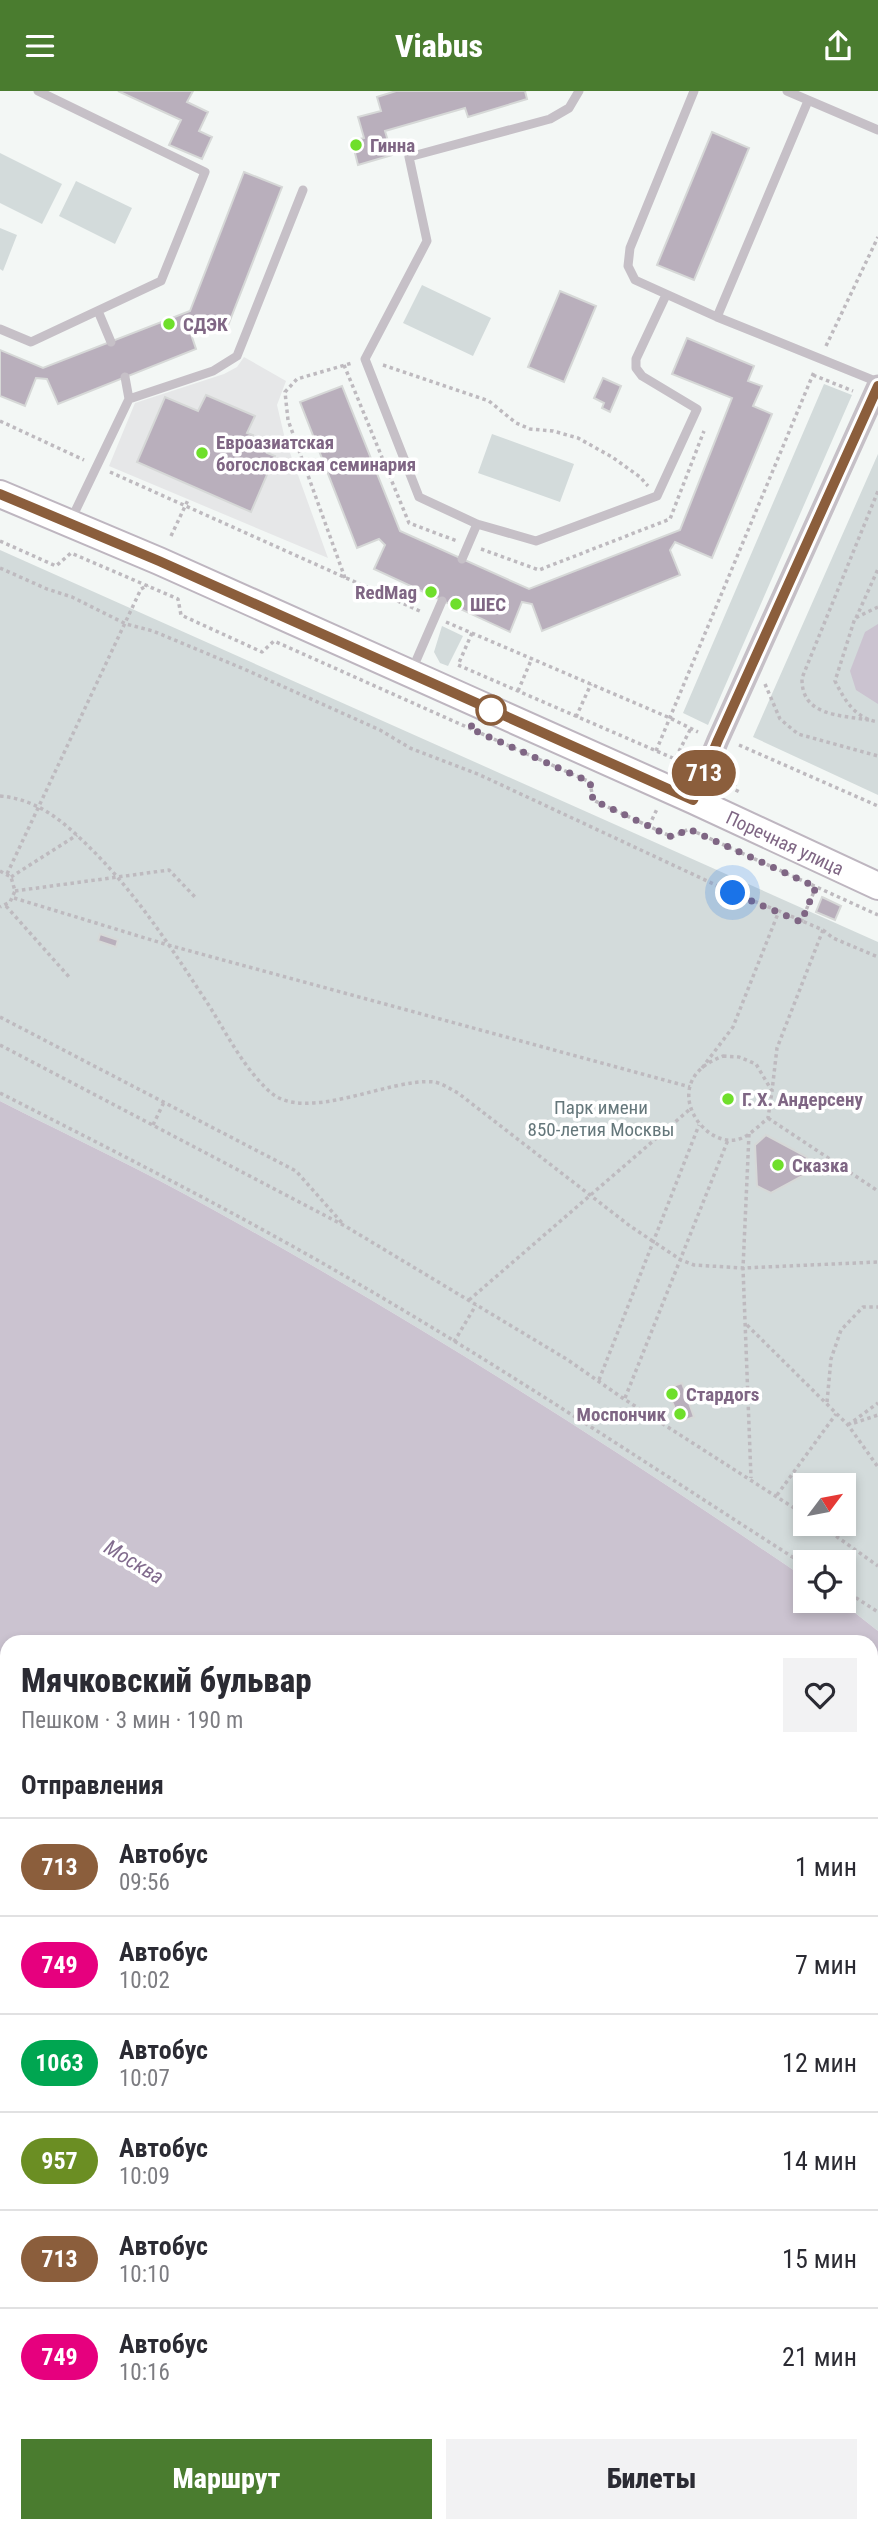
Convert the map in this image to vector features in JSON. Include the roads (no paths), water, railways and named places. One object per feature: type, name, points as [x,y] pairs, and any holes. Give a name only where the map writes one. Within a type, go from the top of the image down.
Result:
[{"type":"main road","name":"Поречная улица","points":[[0,493],[159,561],[693,800],[878,886]]},
{"type":"street","points":[[693,800],[723,727],[876,389]]},
{"type":"lane","points":[[0,329],[31,342],[161,281],[205,172],[38,91]]},
{"type":"lane","points":[[579,91],[569,109],[550,119],[409,157],[426,241],[365,359],[419,497],[477,524],[536,541],[657,496],[697,409],[642,376],[636,368],[636,359],[666,295]]},
{"type":"lane","points":[[694,91],[630,248],[628,266],[635,280],[717,317],[821,357],[876,389]]},
{"type":"lane","points":[[786,91],[878,131]]},
{"type":"lane","points":[[717,317],[808,101]]},
{"type":"lane","points":[[129,399],[213,371],[237,356],[303,190]]},
{"type":"lane","points":[[98,311],[111,342]]},
{"type":"lane","points":[[70,523],[129,399],[125,377]]},
{"type":"lane","points":[[462,559],[477,524]]},
{"type":"lane","points":[[410,675],[442,601]]},
{"type":"water","points":[[878,624],[878,704],[856,690],[850,671],[865,632]]},
{"type":"water","name":"Москва","points":[[0,1101],[133,1167],[288,1252],[439,1340],[587,1433],[793,1570],[793,1613],[855,1613],[878,1631],[878,1635],[0,1635]]},
{"type":"place","name":"Гинна","points":[[356,145]]},
{"type":"place","name":"СДЭК","points":[[169,324]]},
{"type":"place","name":"Евроазиатская богословская семинария","points":[[202,453]]},
{"type":"place","name":"RedMag","points":[[431,592]]},
{"type":"place","name":"ШЕС","points":[[456,604]]},
{"type":"place","name":"Г. Х. Андерсену","points":[[728,1099]]},
{"type":"place","name":"Сказка","points":[[778,1165]]},
{"type":"place","name":"Стардогs","points":[[672,1394]]},
{"type":"place","name":"Моспончик","points":[[680,1414]]},
{"type":"park label","name":"Парк имени 850-летия Москвы","points":[[601,1118]]}]
